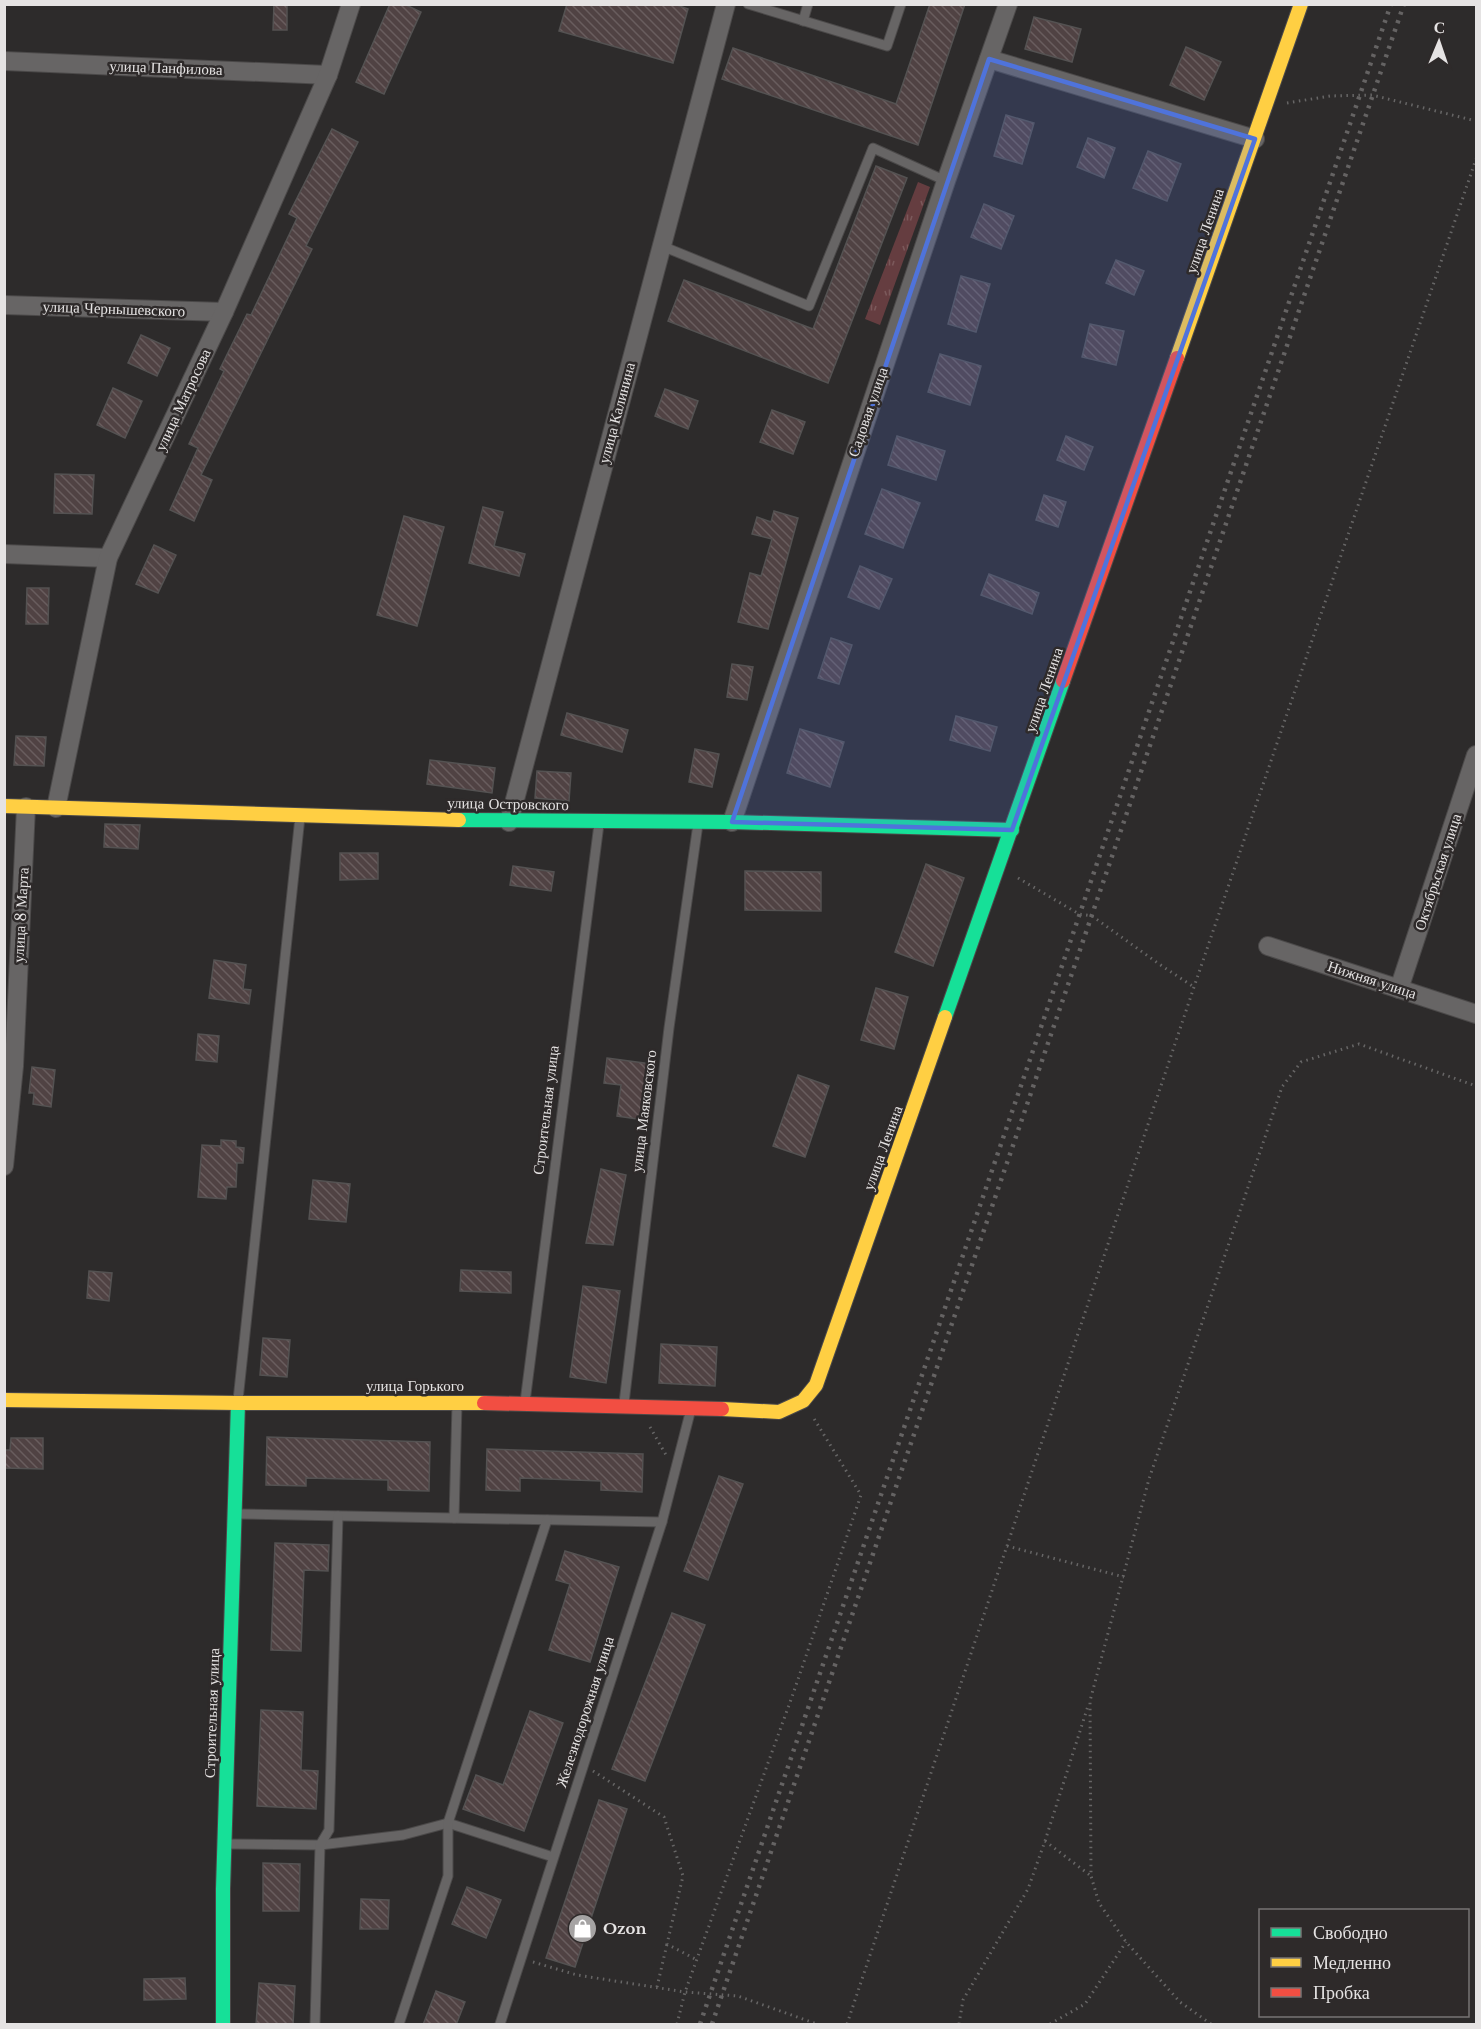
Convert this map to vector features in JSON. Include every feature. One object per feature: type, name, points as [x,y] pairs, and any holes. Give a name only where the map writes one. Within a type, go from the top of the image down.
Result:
[{"type":"street","name":"улица Матросова","points":[[56,808],[108,558],[224,312],[328,75],[351,4]]},
{"type":"street","name":"улица Калинина","points":[[509,822],[726,4]]},
{"type":"street","name":"Садовая улица","points":[[732,822],[946,181],[1008,4]]},
{"type":"street","name":"улица Ленина","points":[[816,1385],[1000,867],[1301,4]]},
{"type":"street","points":[[989,59],[1255,139]]},
{"type":"street","name":"улица Панфилова","points":[[4,61],[328,75]]},
{"type":"street","name":"улица Чернышевского","points":[[4,306],[224,312]]},
{"type":"street","points":[[4,554],[108,558]]},
{"type":"street","name":"Октябрьская улица","points":[[1399,989],[1476,759]]},
{"type":"street","name":"улица Островского","points":[[4,806],[509,822],[699,821],[1012,830]]},
{"type":"street","name":"улица 8 Марта","points":[[4,1166],[26,807]]},
{"type":"street","name":"Нижняя улица","points":[[1268,946],[1476,1014]]},
{"type":"street","name":"улица Горького","points":[[4,1400],[238,1403],[457,1402],[691,1407],[780,1412],[803,1401],[816,1385]]},
{"type":"street","name":"Строительная улица","points":[[223,2025],[224,1844],[238,1403]]},
{"type":"lane","points":[[748,4],[887,46],[901,4]]},
{"type":"lane","points":[[803,21],[808,4]]},
{"type":"lane","points":[[662,246],[809,306],[873,148],[946,181]]},
{"type":"lane","points":[[238,1403],[300,815]]},
{"type":"lane","name":"Строительная улица","points":[[525,1404],[600,821]]},
{"type":"lane","name":"улица Маяковского","points":[[623,1405],[669,1028],[699,821]]},
{"type":"lane","points":[[454,1518],[457,1402]]},
{"type":"lane","name":"Железнодорожная улица","points":[[500,2025],[662,1522],[691,1407]]},
{"type":"lane","points":[[236,1514],[662,1522]]},
{"type":"lane","points":[[315,2025],[320,1845],[329,1830],[338,1516]]},
{"type":"lane","points":[[399,2025],[447,1876],[448,1822],[546,1520]]},
{"type":"lane","points":[[224,1844],[320,1845],[404,1835],[448,1822],[553,1857]]},
{"type":"path","points":[[1266,106],[1330,96],[1372,95],[1476,122]]},
{"type":"path","points":[[847,2025],[1194,987],[1476,159]]},
{"type":"path","points":[[1000,867],[1079,914],[1092,916],[1194,987]]},
{"type":"path","points":[[959,2025],[963,2000],[1028,1889],[1045,1841],[1090,1701],[1149,1479],[1282,1087],[1301,1062],[1359,1044],[1476,1086]]},
{"type":"path","points":[[677,2025],[685,1992],[793,1694],[861,1495],[803,1401]]},
{"type":"path","points":[[1007,1546],[1124,1577]]},
{"type":"path","points":[[1090,1701],[1091,1876],[1099,1903],[1126,1942],[1180,2002],[1211,2025]]},
{"type":"path","points":[[584,1765],[664,1817],[683,1876],[657,1988]]},
{"type":"path","points":[[1045,1841],[1091,1876]]},
{"type":"path","points":[[1050,2025],[1085,2004],[1126,1942]]},
{"type":"path","points":[[667,1944],[697,1960]]},
{"type":"path","points":[[521,1958],[577,1975],[685,1992],[738,1996],[817,2025]]},
{"type":"highlighted area","points":[[989,59],[1255,139],[1012,830],[732,822]]},
{"type":"green space","points":[[918,182],[930,187],[880,325],[865,319]]},
{"type":"building","points":[[274,4],[287,4],[287,30],[273,30]]},
{"type":"building","points":[[390,4],[404,4],[421,12],[384,94],[356,82]]},
{"type":"building","points":[[567,4],[674,4],[688,9],[673,63],[559,31]]},
{"type":"building","points":[[930,4],[965,4],[918,145],[722,79],[733,48],[896,104]]},
{"type":"building","points":[[1034,17],[1081,29],[1072,62],[1025,49]]},
{"type":"building","points":[[1186,47],[1221,62],[1204,100],[1170,85]]},
{"type":"building","points":[[1006,115],[1034,123],[1022,164],[994,156]]},
{"type":"building","points":[[332,129],[358,142],[306,246],[312,249],[201,475],[212,480],[194,521],[170,510],[198,448],[189,444],[224,371],[220,369],[247,314],[251,315],[297,218],[289,214]]},
{"type":"building","points":[[1088,138],[1115,148],[1104,178],[1077,167]]},
{"type":"building","points":[[1148,151],[1181,164],[1167,201],[1133,188]]},
{"type":"building","points":[[876,166],[907,178],[828,383],[668,321],[684,280],[813,329]]},
{"type":"building","points":[[984,204],[1014,216],[1001,249],[971,237]]},
{"type":"building","points":[[1116,260],[1144,271],[1134,295],[1106,283]]},
{"type":"building","points":[[961,276],[990,284],[976,332],[948,324]]},
{"type":"building","points":[[1090,324],[1124,331],[1116,365],[1082,357]]},
{"type":"building","points":[[141,335],[170,348],[157,376],[128,363]]},
{"type":"building","points":[[940,354],[981,366],[970,405],[928,392]]},
{"type":"building","points":[[113,388],[142,401],[125,438],[97,425]]},
{"type":"building","points":[[665,389],[698,401],[688,429],[655,416]]},
{"type":"building","points":[[772,410],[805,422],[793,454],[760,442]]},
{"type":"building","points":[[897,436],[945,451],[936,480],[888,465]]},
{"type":"building","points":[[1066,436],[1093,447],[1084,470],[1057,460]]},
{"type":"building","points":[[55,474],[94,475],[92,514],[54,513]]},
{"type":"building","points":[[882,489],[920,503],[903,548],[865,534]]},
{"type":"building","points":[[1044,495],[1066,502],[1058,527],[1036,520]]},
{"type":"building","points":[[483,507],[503,512],[494,546],[525,554],[519,576],[469,563]]},
{"type":"building","points":[[774,511],[798,518],[768,629],[738,622],[750,573],[761,576],[772,539],[752,534],[757,517],[771,522]]},
{"type":"building","points":[[404,516],[444,527],[417,626],[377,615]]},
{"type":"building","points":[[154,545],[176,555],[158,593],[136,584]]},
{"type":"building","points":[[860,566],[892,579],[879,609],[848,597]]},
{"type":"building","points":[[989,574],[1039,593],[1032,614],[981,595]]},
{"type":"building","points":[[27,588],[49,588],[48,624],[26,624]]},
{"type":"building","points":[[831,638],[852,645],[839,684],[818,678]]},
{"type":"building","points":[[732,664],[753,667],[747,700],[727,697]]},
{"type":"building","points":[[567,713],[628,730],[622,752],[561,735]]},
{"type":"building","points":[[956,716],[997,727],[990,751],[950,740]]},
{"type":"building","points":[[800,729],[844,742],[830,787],[787,773]]},
{"type":"building","points":[[16,736],[46,737],[44,766],[14,765]]},
{"type":"building","points":[[695,749],[719,754],[712,787],[689,782]]},
{"type":"building","points":[[430,760],[495,768],[492,793],[427,784]]},
{"type":"building","points":[[537,771],[571,773],[569,801],[535,798]]},
{"type":"building","points":[[105,824],[140,825],[138,849],[104,847]]},
{"type":"building","points":[[340,853],[378,853],[378,879],[340,880]]},
{"type":"building","points":[[926,864],[964,878],[933,966],[895,952]]},
{"type":"building","points":[[513,866],[554,872],[551,891],[510,885]]},
{"type":"building","points":[[745,871],[821,872],[821,911],[745,910]]},
{"type":"building","points":[[214,960],[246,965],[243,989],[251,990],[249,1004],[209,998]]},
{"type":"building","points":[[876,988],[908,997],[894,1049],[861,1040]]},
{"type":"building","points":[[198,1034],[219,1036],[217,1062],[196,1060]]},
{"type":"building","points":[[607,1058],[651,1064],[644,1120],[617,1116],[621,1085],[604,1083]]},
{"type":"building","points":[[32,1067],[55,1070],[51,1107],[33,1104],[34,1093],[29,1093]]},
{"type":"building","points":[[798,1075],[829,1086],[805,1157],[773,1146]]},
{"type":"building","points":[[221,1140],[236,1141],[236,1147],[244,1148],[243,1163],[237,1163],[236,1187],[227,1187],[226,1199],[198,1197],[202,1145],[221,1146]]},
{"type":"building","points":[[601,1169],[626,1175],[613,1245],[586,1243]]},
{"type":"building","points":[[313,1180],[350,1184],[346,1222],[309,1219]]},
{"type":"building","points":[[461,1270],[511,1272],[511,1293],[460,1291]]},
{"type":"building","points":[[89,1271],[112,1273],[109,1301],[87,1298]]},
{"type":"building","points":[[583,1286],[620,1291],[606,1383],[570,1377]]},
{"type":"building","points":[[263,1338],[290,1340],[287,1377],[260,1375]]},
{"type":"building","points":[[661,1344],[717,1347],[715,1386],[659,1383]]},
{"type":"building","points":[[267,1437],[430,1442],[429,1491],[388,1490],[388,1480],[306,1478],[306,1486],[266,1485]]},
{"type":"building","points":[[11,1438],[43,1438],[43,1469],[4,1468],[4,1450],[10,1450]]},
{"type":"building","points":[[487,1449],[643,1454],[642,1492],[601,1490],[601,1481],[520,1478],[520,1491],[486,1490]]},
{"type":"building","points":[[719,1476],[743,1484],[708,1580],[684,1571]]},
{"type":"building","points":[[275,1543],[329,1545],[328,1571],[304,1570],[301,1651],[271,1650]]},
{"type":"building","points":[[565,1551],[619,1567],[590,1662],[549,1650],[570,1584],[556,1580]]},
{"type":"building","points":[[672,1613],[705,1625],[645,1781],[612,1769]]},
{"type":"building","points":[[261,1710],[303,1712],[301,1770],[318,1771],[316,1809],[257,1806]]},
{"type":"building","points":[[530,1711],[563,1723],[524,1831],[463,1809],[476,1775],[503,1785]]},
{"type":"building","points":[[599,1800],[627,1809],[575,1967],[546,1958]]},
{"type":"building","points":[[263,1863],[300,1864],[299,1911],[263,1911]]},
{"type":"building","points":[[467,1887],[501,1900],[486,1938],[452,1924]]},
{"type":"building","points":[[361,1899],[389,1900],[388,1929],[360,1929]]},
{"type":"building","points":[[185,1978],[186,1999],[144,2000],[144,1979]]},
{"type":"building","points":[[259,1983],[295,1986],[293,2025],[256,2025]]},
{"type":"building","points":[[436,1991],[465,2002],[456,2025],[423,2025]]},
{"type":"railway","points":[[700,2024],[1391,4]]},
{"type":"railway","points":[[712,2024],[1404,4]]},
{"type":"traffic: fast","points":[[945,1017],[1063,681]]},
{"type":"traffic: fast","points":[[459,820],[732,822],[1012,830]]},
{"type":"traffic: fast","points":[[223,2024],[223,1889],[238,1403]]},
{"type":"traffic: slow","points":[[1177,358],[1301,4]]},
{"type":"traffic: slow","points":[[4,806],[459,820]]},
{"type":"traffic: slow","points":[[722,1409],[779,1412],[803,1401],[816,1385],[945,1017]]},
{"type":"traffic: slow","points":[[4,1400],[484,1403]]},
{"type":"traffic: jam","points":[[1063,681],[1177,358]]},
{"type":"traffic: jam","points":[[484,1403],[722,1409]]},
{"type":"place","name":"Ozon","points":[[582,1929]]}]
